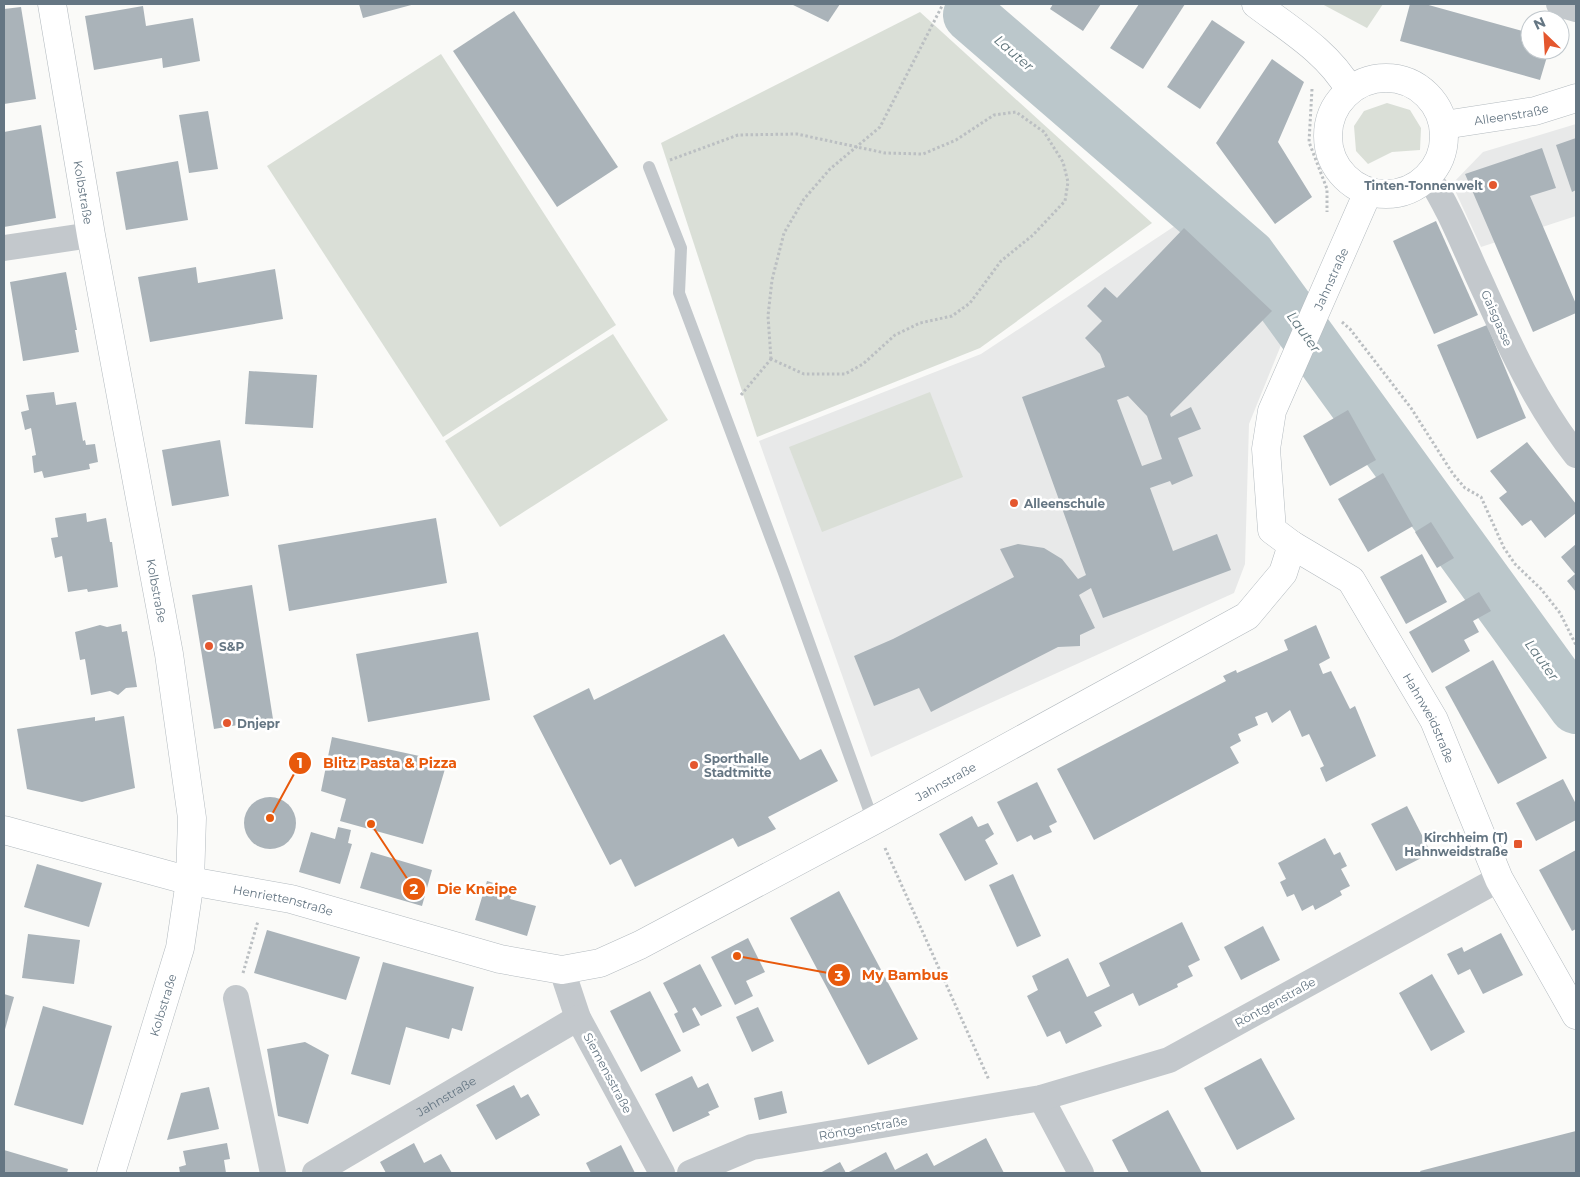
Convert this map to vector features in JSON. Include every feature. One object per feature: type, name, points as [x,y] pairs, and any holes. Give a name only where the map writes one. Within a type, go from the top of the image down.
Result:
[{"type":"street","name":"Kolbstraße","points":[[52,4],[91,236],[167,644],[192,818],[190,881],[180,948],[111,1173]]},
{"type":"street","points":[[1256,4],[1322,55],[1340,74],[1349,89]]},
{"type":"street","points":[[1559,4],[1576,9]]},
{"type":"street","points":[[1372,78],[1398,78],[1421,89],[1438,109],[1444,125],[1440,156],[1428,176],[1411,189],[1390,195],[1368,192],[1341,175],[1327,146],[1330,115],[1349,89],[1372,78]]},
{"type":"street","name":"Alleenstraße","points":[[1444,125],[1535,112],[1576,98]]},
{"type":"street","name":"Gaisgasse","points":[[1428,176],[1444,201],[1513,355],[1552,424],[1576,455]]},
{"type":"street","name":"Jahnstraße","points":[[1266,449],[1272,411],[1294,358],[1321,304],[1368,192]]},
{"type":"street","points":[[4,248],[91,236]]},
{"type":"street","name":"Hahnweidstraße","points":[[1266,449],[1272,530],[1292,546],[1351,580],[1434,720],[1499,879],[1576,1016]]},
{"type":"street","name":"Jahnstraße","points":[[562,970],[600,963],[640,945],[873,821],[1247,616],[1284,573],[1292,546]]},
{"type":"street","name":"Henriettenstraße","points":[[4,830],[190,881],[291,899],[500,959],[562,970]]},
{"type":"street","name":"Röntgenstraße","points":[[690,1173],[752,1147],[1041,1098],[1169,1060],[1499,879]]},
{"type":"street","name":"Siemensstraße","points":[[562,970],[578,1018],[662,1173]]},
{"type":"street","points":[[236,998],[273,1173]]},
{"type":"street","name":"Jahnstraße","points":[[315,1173],[578,1018]]},
{"type":"street","points":[[1041,1098],[1081,1173]]},
{"type":"lane","points":[[650,167],[682,248],[679,293],[784,573],[873,821]]},
{"type":"path","points":[[725,415],[771,359],[769,307],[772,280],[784,233],[804,199],[830,169],[880,127],[943,4]]},
{"type":"path","points":[[1308,80],[1312,89],[1309,142],[1327,189],[1327,214]]},
{"type":"path","points":[[650,167],[738,135],[797,134],[854,148],[885,153],[923,154],[956,140],[994,115],[1016,112],[1044,132],[1063,162],[1068,182],[1065,201],[1033,235],[1001,261],[970,303],[952,316],[920,323],[895,335],[864,364],[845,374],[804,374],[771,359]]},
{"type":"path","points":[[1321,304],[1356,337],[1411,408],[1464,488],[1481,497],[1504,548],[1515,564],[1541,589],[1560,614],[1576,646]]},
{"type":"path","points":[[873,821],[1000,1105]]},
{"type":"path","points":[[236,998],[265,894]]},
{"type":"shaded area","points":[[1322,4],[1383,4],[1367,28]]},
{"type":"shaded area","points":[[920,12],[1152,223],[980,348],[757,437],[661,143]]},
{"type":"shaded area","points":[[441,54],[616,325],[443,437],[267,166]]},
{"type":"shaded area","points":[[1387,103],[1410,110],[1421,128],[1420,150],[1392,152],[1368,164],[1356,151],[1354,126],[1364,111]]},
{"type":"shaded area","points":[[1576,124],[1576,216],[1481,247],[1452,184],[1483,152]]},
{"type":"shaded area","name":"Alleenschule","points":[[1190,216],[1292,318],[1249,424],[1245,564],[1234,593],[871,757],[759,441],[981,354]]},
{"type":"shaded area","points":[[613,334],[668,420],[500,527],[445,441]]},
{"type":"shaded area","points":[[930,392],[963,477],[822,532],[789,447]]},
{"type":"building","points":[[359,4],[415,4],[363,18]]},
{"type":"building","points":[[791,4],[840,4],[828,22]]},
{"type":"building","points":[[1053,4],[1101,4],[1083,31],[1050,9]]},
{"type":"building","points":[[1139,4],[1185,4],[1143,69],[1110,48]]},
{"type":"building","points":[[1410,4],[1425,4],[1520,30],[1520,60],[1546,60],[1540,80],[1400,41]]},
{"type":"building","points":[[143,6],[146,26],[193,18],[200,61],[163,68],[162,58],[94,70],[85,16]]},
{"type":"building","points":[[21,7],[36,99],[4,104],[4,9]]},
{"type":"building","points":[[514,11],[618,167],[557,207],[453,51]]},
{"type":"building","points":[[1212,20],[1245,42],[1200,109],[1167,87]]},
{"type":"building","points":[[1272,59],[1304,82],[1278,142],[1312,197],[1275,224],[1216,143]]},
{"type":"building","points":[[208,111],[218,169],[189,173],[179,115]]},
{"type":"building","points":[[41,125],[56,218],[4,227],[4,132]]},
{"type":"building","points":[[1576,138],[1576,190],[1572,192],[1556,145]]},
{"type":"building","points":[[1542,148],[1556,188],[1530,196],[1576,304],[1576,313],[1533,332],[1465,174]]},
{"type":"building","points":[[178,161],[188,220],[126,230],[116,172]]},
{"type":"building","points":[[1436,221],[1478,315],[1434,334],[1393,241]]},
{"type":"building","points":[[1184,228],[1272,311],[1170,414],[1171,417],[1191,407],[1201,429],[1178,438],[1193,476],[1172,485],[1170,481],[1150,488],[1173,551],[1217,534],[1231,570],[1103,618],[1091,588],[1079,595],[1095,628],[1080,635],[1080,646],[1058,647],[931,712],[919,688],[874,706],[854,656],[893,639],[1014,577],[1000,549],[1018,544],[1044,548],[1062,559],[1078,579],[1086,575],[1022,397],[1105,367],[1100,354],[1085,338],[1102,321],[1087,306],[1105,287],[1117,298]],"holes":[[[1128,396],[1147,416],[1162,459],[1142,466],[1117,400]]]},
{"type":"building","points":[[196,267],[198,283],[275,269],[283,319],[150,342],[138,277]]},
{"type":"building","points":[[66,272],[77,330],[75,330],[79,352],[23,361],[10,282]]},
{"type":"building","points":[[1487,325],[1526,418],[1477,439],[1437,345]]},
{"type":"building","points":[[249,371],[317,375],[313,428],[245,424]]},
{"type":"building","points":[[54,392],[56,405],[76,402],[83,441],[85,440],[86,445],[95,444],[98,462],[89,464],[90,469],[44,478],[42,471],[34,473],[32,456],[36,455],[31,428],[25,430],[21,412],[29,410],[26,395]]},
{"type":"building","points":[[1348,410],[1376,460],[1330,486],[1303,436]]},
{"type":"building","points":[[220,440],[229,496],[172,506],[162,450]]},
{"type":"building","points":[[1527,442],[1576,504],[1576,513],[1545,538],[1531,520],[1522,526],[1499,498],[1507,492],[1490,471]]},
{"type":"building","points":[[1383,473],[1413,526],[1368,552],[1338,499]]},
{"type":"building","points":[[86,513],[87,522],[106,518],[110,542],[112,542],[118,587],[88,592],[87,589],[68,592],[62,556],[55,558],[51,538],[58,537],[55,518]]},
{"type":"building","points":[[436,518],[447,583],[289,611],[278,545]]},
{"type":"building","points":[[1431,522],[1454,558],[1437,568],[1415,532]]},
{"type":"building","points":[[1576,544],[1576,592],[1567,581],[1575,574],[1561,557]]},
{"type":"building","points":[[1422,554],[1447,602],[1406,624],[1380,577]]},
{"type":"building","points":[[252,585],[273,719],[214,729],[192,595]]},
{"type":"building","points":[[1479,592],[1491,611],[1473,621],[1479,632],[1464,640],[1470,651],[1432,673],[1409,632]]},
{"type":"building","points":[[121,624],[122,632],[127,631],[137,687],[126,688],[118,695],[110,691],[91,695],[85,659],[80,660],[75,632],[100,625],[107,627]]},
{"type":"building","points":[[1316,625],[1330,658],[1319,664],[1323,674],[1331,671],[1350,709],[1355,706],[1376,756],[1326,782],[1320,768],[1324,766],[1309,734],[1302,737],[1290,710],[1272,723],[1267,712],[1255,717],[1258,725],[1238,734],[1241,741],[1230,747],[1239,763],[1094,840],[1057,769],[1226,681],[1223,676],[1236,670],[1237,673],[1288,650],[1284,640]]},
{"type":"building","points":[[478,632],[490,700],[368,722],[356,654]]},
{"type":"building","name":"Sporthalle Stadtmitte","points":[[724,634],[800,760],[821,749],[838,781],[768,817],[776,829],[738,847],[733,838],[635,887],[621,859],[610,865],[533,716],[589,688],[594,700]]},
{"type":"building","points":[[1493,660],[1547,758],[1498,784],[1445,687]]},
{"type":"building","points":[[124,716],[135,788],[82,802],[27,789],[17,729],[95,717],[95,721]]},
{"type":"building","points":[[332,737],[447,762],[423,844],[340,821],[346,799],[321,791]]},
{"type":"building","points":[[1563,779],[1576,804],[1576,820],[1536,841],[1516,803]]},
{"type":"building","points":[[1037,782],[1057,822],[1049,826],[1052,832],[1034,840],[1031,835],[1017,842],[997,802]]},
{"type":"building","points":[[265,797],[275,797],[289,804],[296,818],[296,828],[289,842],[275,849],[265,849],[255,845],[248,838],[244,828],[244,818],[248,808],[255,801]]},
{"type":"building","points":[[1407,806],[1431,853],[1396,871],[1371,824]]},
{"type":"building","points":[[972,816],[978,827],[988,823],[994,834],[985,840],[998,864],[965,881],[939,834]]},
{"type":"building","points":[[338,827],[351,830],[348,843],[352,844],[340,884],[299,872],[311,832],[335,839]]},
{"type":"building","points":[[1325,838],[1334,855],[1340,852],[1347,866],[1341,869],[1350,886],[1340,891],[1342,895],[1315,910],[1313,905],[1302,911],[1294,894],[1287,897],[1280,882],[1286,879],[1278,863]]},
{"type":"building","points":[[1576,850],[1576,929],[1572,931],[1539,870]]},
{"type":"building","points":[[371,852],[432,870],[422,906],[360,888]]},
{"type":"building","points":[[37,864],[102,883],[89,927],[24,907]]},
{"type":"building","points":[[1013,874],[1041,936],[1017,947],[989,885]]},
{"type":"building","points":[[487,881],[501,885],[500,890],[512,893],[510,899],[536,906],[527,936],[475,920]]},
{"type":"building","points":[[839,891],[918,1039],[868,1065],[790,918]]},
{"type":"building","points":[[1182,922],[1200,960],[1188,966],[1193,976],[1177,984],[1178,987],[1139,1006],[1133,993],[1094,1012],[1102,1026],[1066,1044],[1060,1031],[1047,1037],[1027,996],[1038,990],[1032,976],[1068,958],[1087,997],[1110,986],[1099,963]]},
{"type":"building","points":[[1263,926],[1280,960],[1241,980],[1224,947]]},
{"type":"building","points":[[267,930],[360,957],[346,1000],[254,973]]},
{"type":"building","points":[[1501,933],[1523,975],[1483,994],[1470,969],[1458,975],[1447,954],[1462,947],[1464,952]]},
{"type":"building","points":[[28,934],[80,940],[74,984],[22,978]]},
{"type":"building","points":[[748,938],[765,972],[746,981],[753,996],[735,1005],[711,957]]},
{"type":"building","points":[[383,962],[474,987],[462,1031],[452,1028],[449,1039],[406,1027],[390,1085],[351,1074]]},
{"type":"building","points":[[700,964],[722,1006],[701,1016],[695,1007],[692,1009],[700,1025],[683,1033],[674,1014],[678,1012],[663,983]]},
{"type":"building","points":[[1432,974],[1465,1032],[1431,1051],[1399,993]]},
{"type":"building","points":[[650,991],[681,1051],[641,1072],[610,1011]]},
{"type":"building","points":[[4,994],[14,997],[4,1033]]},
{"type":"building","points":[[43,1006],[112,1026],[83,1125],[14,1105]]},
{"type":"building","points":[[758,1007],[774,1041],[752,1052],[736,1017]]},
{"type":"building","points":[[305,1042],[329,1055],[308,1124],[278,1116],[267,1049]]},
{"type":"building","points":[[1261,1058],[1295,1119],[1237,1150],[1204,1088]]},
{"type":"building","points":[[692,1076],[698,1088],[708,1083],[719,1107],[708,1112],[710,1115],[673,1132],[655,1094]]},
{"type":"building","points":[[514,1085],[521,1098],[528,1094],[540,1115],[496,1140],[476,1105]]},
{"type":"building","points":[[209,1087],[219,1129],[167,1140],[181,1093]]},
{"type":"building","points":[[782,1091],[787,1113],[759,1120],[754,1098]]},
{"type":"building","points":[[1168,1110],[1202,1173],[1129,1173],[1112,1140]]},
{"type":"building","points":[[1576,1131],[1576,1173],[1421,1173],[1420,1171]]},
{"type":"building","points":[[986,1138],[1004,1173],[847,1173],[886,1152],[895,1170],[927,1153],[934,1166]]},
{"type":"building","points":[[227,1143],[230,1159],[224,1160],[226,1173],[180,1173],[179,1167],[186,1165],[183,1151]]},
{"type":"building","points":[[414,1143],[424,1163],[441,1154],[452,1173],[386,1173],[380,1162]]},
{"type":"building","points":[[621,1145],[635,1173],[591,1173],[586,1163]]},
{"type":"building","points":[[4,1150],[68,1169],[67,1173],[4,1173]]},
{"type":"building","points":[[840,1162],[846,1173],[820,1173]]},
{"type":"waterway","name":"Lauter","points":[[970,15],[1249,256],[1576,707]]},
{"type":"place","name":"Tinten-Tonnenwelt","points":[[1493,185]]},
{"type":"place","name":"Alleenschule","points":[[1014,503]]},
{"type":"place","name":"S&P","points":[[209,646]]},
{"type":"place","name":"Dnjepr","points":[[227,723]]},
{"type":"place","name":"Sporthalle Stadtmitte","points":[[694,765]]},
{"type":"place","name":"Blitz Pasta & Pizza","points":[[270,818]]},
{"type":"place","name":"Die Kneipe","points":[[371,824]]},
{"type":"place","name":"Kirchheim (T) Hahnweidstraße","points":[[1518,844]]},
{"type":"place","name":"My Bambus","points":[[737,956]]}]
